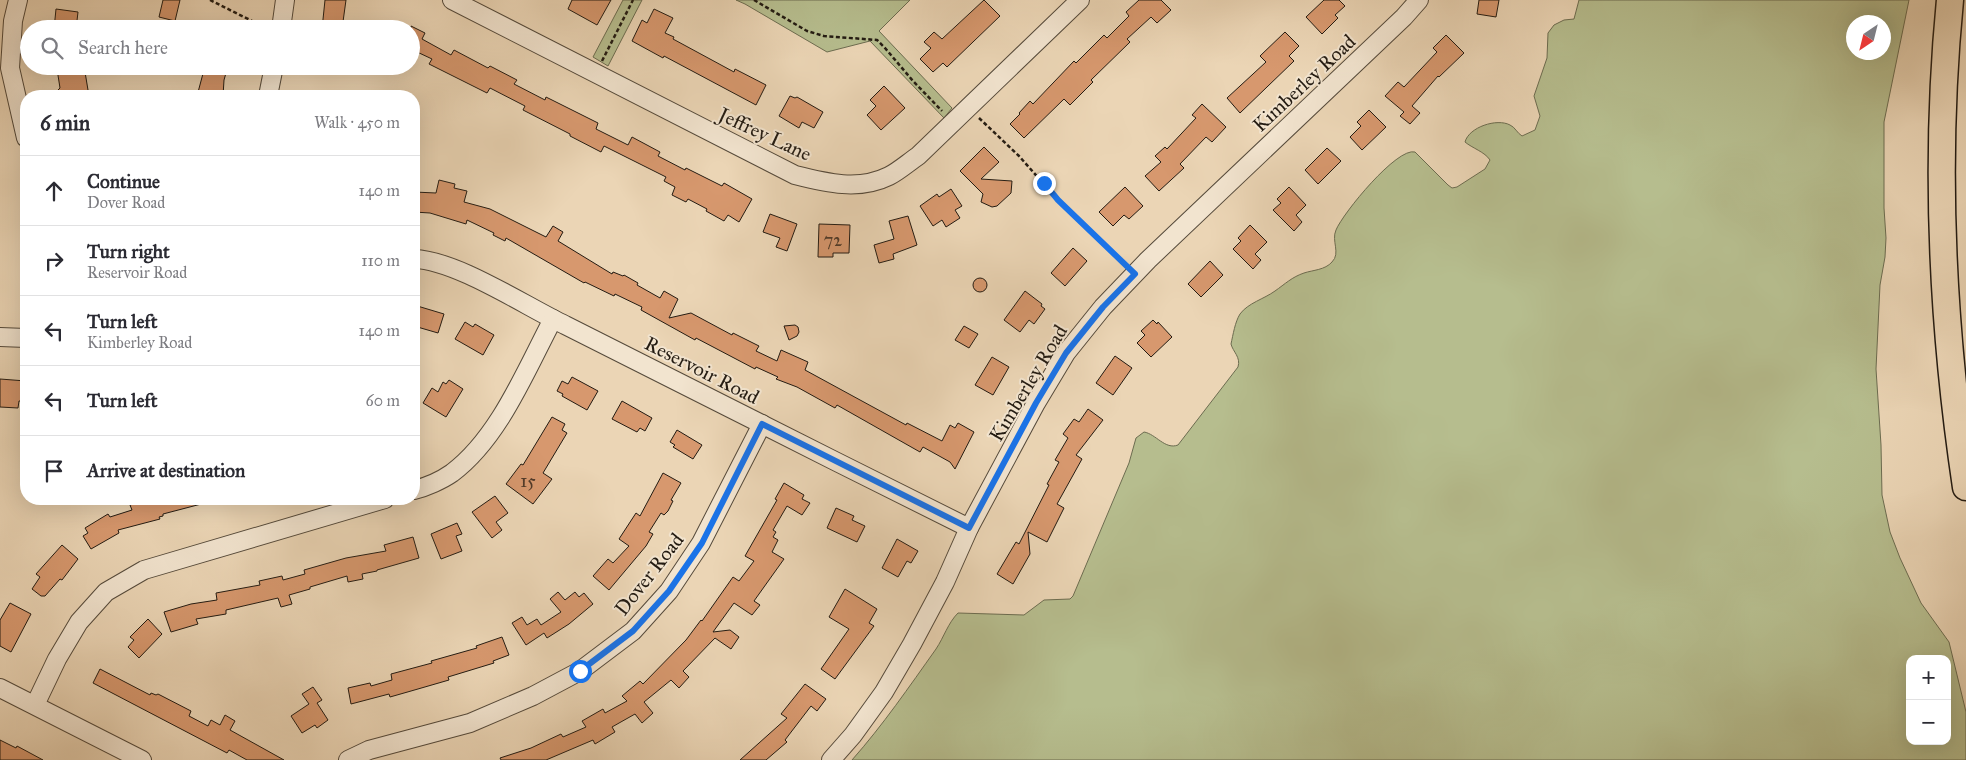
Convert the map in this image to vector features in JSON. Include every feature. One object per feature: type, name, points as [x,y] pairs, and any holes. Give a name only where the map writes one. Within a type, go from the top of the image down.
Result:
[{"type":"highway","points":[[1950,0],[1942,132],[1942,236],[1949,348],[1966,487]]},
{"type":"street","points":[[18,0],[13,21],[10,68],[20,112]]},
{"type":"street","points":[[282,20],[285,0]]},
{"type":"street","name":"Jeffrey Lane","points":[[452,0],[795,175],[831,184],[864,184],[889,176],[918,156],[1080,0]]},
{"type":"street","name":"Kimberley Road","points":[[831,760],[853,735],[884,692],[944,582],[969,528],[1036,403],[1066,353],[1103,307],[1135,274],[1404,17],[1419,0]]},
{"type":"street","points":[[269,90],[272,75]]},
{"type":"street","name":"Reservoir Road","points":[[420,259],[459,270],[553,320],[969,528]]},
{"type":"street","points":[[420,487],[451,474],[480,449],[499,420],[553,320]]},
{"type":"street","points":[[0,337],[20,338]]},
{"type":"street","name":"Dover Road","points":[[348,760],[369,750],[470,723],[533,696],[580,671],[633,631],[669,591],[702,543],[762,424]]},
{"type":"street","points":[[35,705],[57,659],[79,622],[106,592],[144,570],[365,505]]},
{"type":"street","points":[[0,688],[142,760]]},
{"type":"path","points":[[210,0],[250,20]]},
{"type":"path","points":[[596,73],[633,0]]},
{"type":"path","points":[[754,0],[807,31],[824,36],[877,40],[953,122]]},
{"type":"path","points":[[968,108],[1019,156],[1058,200],[1135,274]]},
{"type":"green space","points":[[623,0],[642,0],[608,66],[593,57]]},
{"type":"green space","points":[[736,0],[910,0],[879,31],[952,108],[944,118],[870,41],[827,52]]},
{"type":"green space","points":[[1579,0],[1909,0],[1884,122],[1886,238],[1880,285],[1876,369],[1882,495],[1890,532],[1900,558],[1921,603],[1949,642],[1966,712],[1966,760],[852,760],[906,692],[958,613],[1024,615],[1044,600],[1070,599],[1073,596],[1129,463],[1136,438],[1144,432],[1165,444],[1178,445],[1238,367],[1238,357],[1231,344],[1235,325],[1240,314],[1256,301],[1271,294],[1296,277],[1322,268],[1332,262],[1336,255],[1336,230],[1359,197],[1384,170],[1407,153],[1415,152],[1448,185],[1452,188],[1457,187],[1485,169],[1490,160],[1465,142],[1472,132],[1491,123],[1504,123],[1512,126],[1522,136],[1535,130],[1540,116],[1534,96],[1547,58],[1548,33],[1554,25],[1564,20],[1574,19]]},
{"type":"building","points":[[163,0],[180,0],[175,20],[159,17]]},
{"type":"building","points":[[325,0],[346,0],[343,20],[323,20]]},
{"type":"building","points":[[572,0],[611,0],[597,25],[568,9]]},
{"type":"building","points":[[984,0],[1000,16],[947,67],[943,63],[933,72],[920,59],[931,48],[924,42],[934,32],[942,39]]},
{"type":"building","points":[[1139,0],[1161,0],[1171,10],[1157,23],[1151,17],[1127,39],[1130,42],[1091,80],[1093,82],[1070,105],[1064,99],[1024,138],[1010,124],[1019,113],[1030,101],[1033,104],[1074,61],[1076,63],[1104,35],[1107,38],[1129,16],[1126,12]]},
{"type":"building","points":[[1324,0],[1339,0],[1345,6],[1335,15],[1338,18],[1322,34],[1306,17]]},
{"type":"building","points":[[1479,0],[1499,0],[1496,17],[1477,14]]},
{"type":"building","points":[[56,9],[78,12],[77,20],[55,20]]},
{"type":"building","points":[[654,9],[673,18],[665,33],[674,37],[673,39],[734,72],[735,69],[766,85],[756,105],[632,41],[642,20],[647,23]]},
{"type":"building","points":[[420,30],[425,33],[422,39],[451,55],[454,50],[488,68],[490,66],[517,80],[514,84],[545,100],[546,97],[598,123],[596,129],[628,145],[632,137],[660,152],[658,156],[685,170],[686,168],[722,186],[724,183],[752,199],[739,222],[728,215],[724,221],[688,199],[686,202],[672,195],[675,187],[664,181],[666,177],[604,146],[601,152],[523,110],[525,106],[490,88],[487,93],[429,64],[432,59],[420,53]]},
{"type":"building","points":[[1285,32],[1299,46],[1289,56],[1294,61],[1240,113],[1227,98],[1266,62],[1260,56]]},
{"type":"building","points":[[1446,35],[1464,53],[1438,76],[1412,106],[1420,113],[1410,124],[1400,116],[1404,112],[1385,96],[1398,82],[1404,87],[1437,52],[1433,48]]},
{"type":"building","points":[[58,75],[86,75],[88,90],[58,90],[60,88]]},
{"type":"building","points":[[203,75],[225,75],[223,90],[199,90]]},
{"type":"building","points":[[884,86],[905,108],[881,130],[867,115],[876,106],[870,100]]},
{"type":"building","points":[[790,96],[797,97],[823,112],[814,128],[802,122],[799,128],[779,116]]},
{"type":"building","points":[[1202,104],[1226,127],[1212,142],[1206,137],[1180,164],[1184,168],[1159,191],[1145,176],[1161,162],[1155,156],[1165,147],[1167,149],[1196,118],[1192,115]]},
{"type":"building","points":[[1369,110],[1386,127],[1362,150],[1350,137],[1361,126],[1357,122]]},
{"type":"building","points":[[984,147],[999,162],[981,179],[1012,181],[1011,193],[997,206],[992,207],[981,202],[983,194],[960,171]]},
{"type":"building","points":[[1327,148],[1341,161],[1318,184],[1305,170]]},
{"type":"building","points":[[439,180],[455,184],[454,188],[467,191],[464,202],[490,209],[546,237],[553,226],[563,232],[558,241],[612,274],[613,272],[624,275],[660,298],[664,291],[678,299],[669,318],[691,313],[732,335],[733,333],[759,346],[756,351],[777,361],[781,350],[808,362],[805,370],[906,425],[907,423],[942,441],[950,425],[955,428],[958,423],[974,432],[955,469],[950,462],[923,447],[920,452],[837,405],[835,408],[797,387],[776,379],[778,377],[756,367],[755,369],[696,338],[695,340],[641,310],[642,307],[615,294],[614,296],[584,283],[506,238],[505,241],[493,235],[494,233],[467,220],[466,224],[430,213],[420,212],[420,192],[436,193]]},
{"type":"building","points":[[1125,187],[1143,206],[1129,219],[1124,215],[1113,226],[1099,212]]},
{"type":"building","points":[[1289,187],[1306,205],[1296,215],[1302,222],[1294,231],[1273,210],[1281,203],[1277,199]]},
{"type":"building","points":[[951,189],[962,206],[955,210],[960,218],[946,227],[942,220],[933,226],[920,206],[937,194],[939,197]]},
{"type":"building","points":[[770,214],[797,224],[787,251],[776,247],[780,238],[763,232]]},
{"type":"building","points":[[908,216],[917,245],[893,254],[894,259],[879,263],[874,245],[894,239],[889,221]]},
{"type":"building","points":[[819,224],[850,225],[849,253],[833,253],[833,257],[818,257]]},
{"type":"building","points":[[1250,225],[1267,242],[1255,254],[1261,260],[1253,269],[1233,249],[1241,241],[1238,238]]},
{"type":"building","points":[[1073,248],[1087,261],[1065,286],[1051,273]]},
{"type":"building","points":[[1210,261],[1223,275],[1201,297],[1188,284]]},
{"type":"building","points":[[977,278],[983,278],[987,285],[983,292],[977,292],[973,288],[973,282]]},
{"type":"building","points":[[1025,291],[1042,304],[1041,306],[1045,309],[1034,324],[1029,320],[1020,332],[1004,320]]},
{"type":"building","points":[[420,307],[444,314],[438,333],[420,328]]},
{"type":"building","points":[[1153,320],[1157,324],[1158,322],[1172,337],[1151,357],[1137,343],[1145,335],[1141,331]]},
{"type":"building","points":[[465,322],[473,327],[475,324],[494,335],[483,355],[455,339]]},
{"type":"building","points":[[795,325],[798,327],[799,332],[797,336],[789,340],[784,326]]},
{"type":"building","points":[[964,326],[978,334],[969,348],[955,340]]},
{"type":"building","points":[[1115,356],[1132,368],[1113,395],[1096,383]]},
{"type":"building","points":[[992,357],[1009,367],[993,395],[975,385]]},
{"type":"building","points":[[572,377],[598,391],[587,410],[562,396],[563,394],[557,391],[562,381],[568,384]]},
{"type":"building","points":[[0,379],[20,381],[18,408],[0,407]]},
{"type":"building","points":[[449,380],[463,389],[446,417],[423,403],[432,388],[438,392],[443,382],[446,384]]},
{"type":"building","points":[[622,401],[652,418],[645,431],[640,428],[637,432],[612,419]]},
{"type":"building","points":[[1088,409],[1103,420],[1076,455],[1082,459],[1057,504],[1064,508],[1047,542],[1028,532],[1030,554],[1013,584],[997,574],[1016,542],[1019,544],[1049,485],[1047,484],[1059,462],[1055,460],[1068,438],[1063,434],[1074,419],[1079,422]]},
{"type":"building","points":[[552,417],[565,424],[562,430],[567,433],[543,473],[552,479],[533,504],[506,484],[521,464],[523,465]]},
{"type":"building","points":[[677,430],[702,445],[693,459],[673,447],[675,445],[670,442]]},
{"type":"building","points":[[663,473],[681,483],[671,500],[673,501],[668,511],[664,515],[661,513],[649,532],[653,534],[646,546],[609,590],[593,576],[608,559],[613,563],[629,546],[619,539],[636,513],[640,516]]},
{"type":"building","points":[[784,483],[804,495],[802,499],[810,503],[802,515],[787,506],[773,530],[776,532],[773,537],[778,540],[772,552],[784,559],[754,601],[760,605],[752,615],[734,603],[713,632],[730,630],[739,637],[731,649],[715,638],[683,671],[689,677],[679,688],[671,680],[644,702],[653,713],[642,723],[635,714],[612,727],[615,732],[595,744],[593,740],[546,760],[501,760],[500,758],[531,748],[561,734],[563,737],[586,727],[582,721],[603,709],[605,713],[627,701],[622,696],[640,681],[643,684],[702,621],[733,577],[739,581],[754,561],[745,556],[777,500],[775,499]]},
{"type":"building","points":[[495,496],[508,513],[496,522],[502,530],[492,538],[472,512]]},
{"type":"building","points":[[130,505],[197,505],[163,514],[163,516],[159,517],[160,519],[118,530],[119,533],[91,549],[83,536],[88,533],[85,528],[108,514],[110,517],[132,510]]},
{"type":"building","points":[[836,508],[854,516],[852,520],[865,526],[857,542],[827,528]]},
{"type":"building","points":[[457,523],[462,534],[456,536],[462,551],[441,559],[431,534]]},
{"type":"building","points":[[413,537],[419,558],[362,574],[363,579],[348,582],[347,576],[310,587],[310,589],[289,595],[292,604],[281,607],[278,598],[226,610],[226,614],[196,619],[198,624],[171,632],[164,612],[191,604],[217,600],[216,593],[260,585],[259,581],[282,576],[283,580],[305,574],[304,570],[346,558],[386,551],[384,545]]},
{"type":"building","points":[[897,539],[918,551],[911,563],[907,561],[898,577],[882,568]]},
{"type":"building","points":[[62,545],[78,559],[62,580],[60,579],[45,596],[41,596],[32,589],[40,577],[36,574]]},
{"type":"building","points":[[845,589],[877,609],[869,623],[874,626],[835,679],[821,669],[849,629],[829,617]]},
{"type":"building","points":[[558,592],[565,600],[575,592],[579,597],[584,593],[593,604],[569,624],[547,638],[544,633],[526,645],[512,623],[522,617],[527,625],[537,619],[541,625],[561,612],[550,599]]},
{"type":"building","points":[[10,603],[31,614],[11,652],[0,646],[0,620]]},
{"type":"building","points":[[148,619],[162,634],[139,658],[128,647],[134,640],[130,637]]},
{"type":"building","points":[[502,637],[509,655],[493,661],[494,663],[448,677],[449,680],[411,691],[390,697],[389,694],[351,704],[348,688],[370,683],[371,686],[392,680],[391,674],[477,648],[476,646]]},
{"type":"building","points":[[100,669],[150,695],[151,693],[158,694],[191,711],[189,716],[208,726],[211,720],[220,725],[225,715],[235,721],[230,730],[284,760],[247,760],[229,750],[227,753],[93,683]]},
{"type":"building","points":[[805,684],[826,699],[817,711],[811,706],[785,740],[787,742],[766,760],[740,760],[787,718],[781,714]]},
{"type":"building","points":[[313,687],[322,700],[317,703],[328,720],[317,728],[315,725],[302,733],[291,716],[309,704],[302,694]]},
{"type":"building","points":[[0,740],[16,748],[17,746],[43,760],[0,760]]},
{"type":"route","points":[[580,671],[633,631],[669,591],[702,543],[762,424],[969,528],[1036,403],[1066,353],[1103,307],[1135,274],[1058,200],[1044,183]]}]
